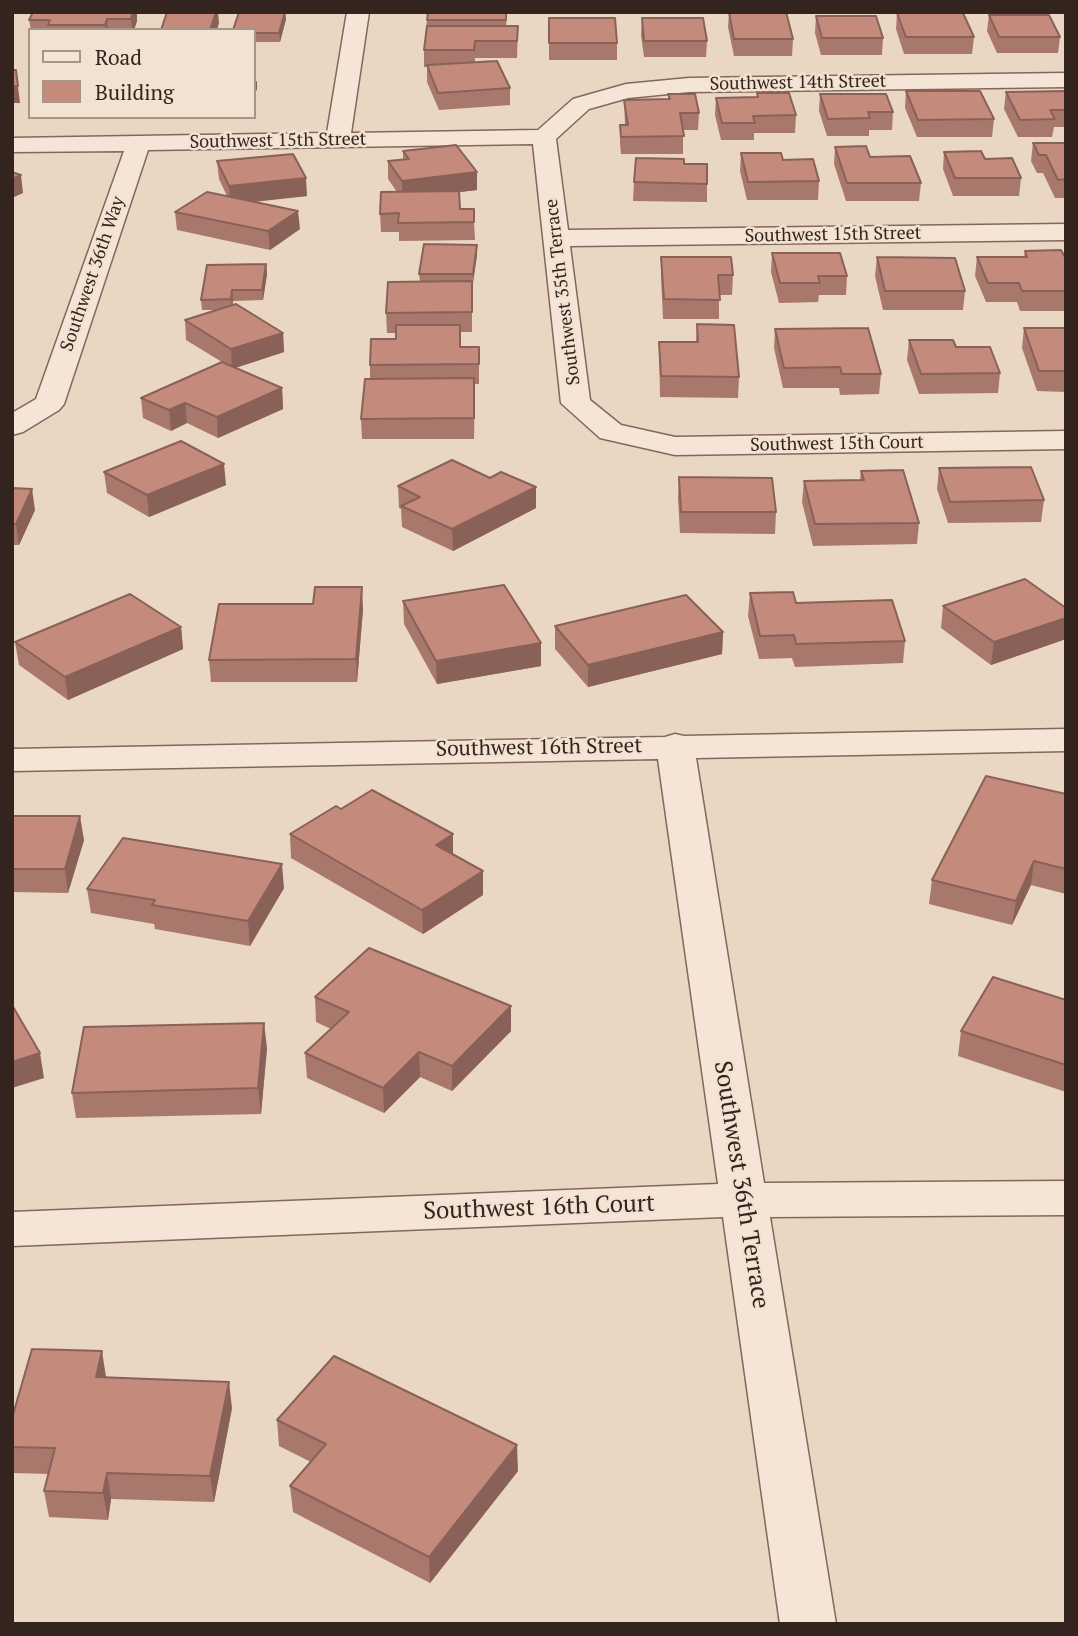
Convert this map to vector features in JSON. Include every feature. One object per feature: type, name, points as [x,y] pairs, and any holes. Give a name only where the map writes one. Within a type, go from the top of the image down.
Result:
[{"type":"street","points":[[338,140],[358,12]]},
{"type":"street","name":"Southwest 14th Street","points":[[544,137],[581,104],[626,91],[689,85],[1066,80]]},
{"type":"street","name":"Southwest 15th Street","points":[[12,145],[544,137]]},
{"type":"street","name":"Southwest 35th Terrace","points":[[544,137],[576,403],[611,432]]},
{"type":"street","name":"Southwest 36th Way","points":[[12,426],[49,404],[138,144]]},
{"type":"street","name":"Southwest 15th Street","points":[[558,238],[1066,233]]},
{"type":"street","name":"Southwest 15th Court","points":[[611,432],[675,446],[1066,440]]},
{"type":"street","name":"Southwest 16th Street","points":[[12,760],[675,745],[1066,740]]},
{"type":"street","name":"Southwest 36th Terrace","points":[[675,745],[808,1624]]},
{"type":"street","name":"Southwest 16th Court","points":[[12,1229],[743,1200],[1066,1198]]},
{"type":"building","points":[[33,12],[133,12],[131,19],[107,19],[105,25],[48,25],[50,20],[29,20]]},
{"type":"building","points":[[167,12],[216,12],[211,28],[162,28]]},
{"type":"building","points":[[239,12],[285,12],[279,33],[256,33],[256,28],[234,28]]},
{"type":"building","points":[[428,12],[506,12],[506,20],[427,20]]},
{"type":"building","points":[[729,12],[786,12],[793,39],[734,39]]},
{"type":"building","points":[[897,13],[963,13],[974,37],[906,37]]},
{"type":"building","points":[[989,15],[1049,15],[1060,37],[999,37]]},
{"type":"building","points":[[816,16],[876,16],[883,38],[822,38]]},
{"type":"building","points":[[549,18],[615,18],[617,43],[549,43]]},
{"type":"building","points":[[642,18],[703,18],[707,41],[644,41]]},
{"type":"building","points":[[427,26],[518,26],[517,41],[475,41],[474,50],[424,50]]},
{"type":"building","points":[[497,61],[510,88],[438,93],[427,65]]},
{"type":"building","points":[[12,70],[16,70],[18,86],[12,86]]},
{"type":"building","points":[[906,91],[980,91],[994,119],[918,120]]},
{"type":"building","points":[[1066,91],[1066,110],[1050,110],[1055,119],[1020,120],[1006,92]]},
{"type":"building","points":[[757,93],[789,93],[796,115],[753,116],[755,123],[722,123],[716,98],[758,97]]},
{"type":"building","points":[[668,94],[695,94],[699,113],[680,113],[684,136],[621,137],[620,125],[628,125],[624,100],[670,99]]},
{"type":"building","points":[[820,94],[886,94],[893,112],[868,112],[870,118],[828,119]]},
{"type":"building","points":[[1033,143],[1066,143],[1066,179],[1058,180],[1046,155],[1039,155]]},
{"type":"building","points":[[456,145],[477,172],[402,181],[388,161],[409,159],[403,151]]},
{"type":"building","points":[[866,146],[870,157],[910,156],[921,183],[847,183],[835,147]]},
{"type":"building","points":[[981,151],[985,159],[1012,158],[1021,178],[955,178],[944,152]]},
{"type":"building","points":[[741,153],[781,153],[783,160],[813,159],[819,181],[748,182]]},
{"type":"building","points":[[293,154],[306,178],[229,186],[217,161]]},
{"type":"building","points":[[636,158],[684,159],[684,164],[707,164],[707,184],[634,182]]},
{"type":"building","points":[[12,172],[21,175],[12,179]]},
{"type":"building","points":[[459,191],[460,209],[474,209],[474,222],[398,223],[399,213],[380,214],[381,192]]},
{"type":"building","points":[[207,192],[298,211],[268,231],[175,212]]},
{"type":"building","points":[[424,244],[477,245],[473,274],[419,274]]},
{"type":"building","points":[[1061,250],[1066,259],[1066,291],[1022,291],[1019,283],[988,283],[977,257],[1027,257],[1025,251]]},
{"type":"building","points":[[772,253],[840,253],[847,276],[818,276],[820,283],[780,283]]},
{"type":"building","points":[[661,257],[731,257],[733,275],[718,275],[720,300],[664,299]]},
{"type":"building","points":[[877,257],[955,258],[965,291],[885,291]]},
{"type":"building","points":[[266,264],[262,290],[232,290],[231,299],[201,300],[207,265]]},
{"type":"building","points":[[472,281],[472,312],[386,313],[388,282]]},
{"type":"building","points":[[236,304],[283,333],[231,349],[185,320]]},
{"type":"building","points":[[697,324],[734,325],[739,377],[661,376],[659,342],[698,342]]},
{"type":"building","points":[[396,325],[460,325],[460,347],[479,347],[479,364],[370,365],[371,339],[396,339]]},
{"type":"building","points":[[868,328],[881,374],[842,374],[840,367],[784,368],[775,329]]},
{"type":"building","points":[[1024,328],[1066,328],[1066,371],[1039,371]]},
{"type":"building","points":[[909,340],[953,340],[956,347],[990,347],[1000,373],[921,374]]},
{"type":"building","points":[[222,362],[282,388],[217,417],[185,403],[169,410],[141,398]]},
{"type":"building","points":[[474,378],[474,418],[361,419],[365,379]]},
{"type":"building","points":[[181,441],[224,464],[147,495],[104,472]]},
{"type":"building","points":[[452,460],[490,478],[501,472],[536,487],[452,529],[401,506],[420,497],[398,486]]},
{"type":"building","points":[[1031,467],[1044,500],[950,502],[939,468]]},
{"type":"building","points":[[903,470],[919,523],[815,524],[804,481],[864,480],[861,471]]},
{"type":"building","points":[[679,477],[772,478],[776,512],[681,512]]},
{"type":"building","points":[[12,488],[32,489],[16,524],[12,524]]},
{"type":"building","points":[[1025,579],[1066,608],[1066,618],[994,642],[943,606]]},
{"type":"building","points":[[504,585],[541,643],[436,661],[403,601]]},
{"type":"building","points":[[315,587],[362,587],[356,659],[209,660],[219,604],[313,604]]},
{"type":"building","points":[[793,592],[796,603],[892,600],[905,641],[796,644],[794,635],[760,636],[750,593]]},
{"type":"building","points":[[130,594],[181,627],[65,677],[15,642]]},
{"type":"building","points":[[686,595],[723,632],[588,665],[555,626]]},
{"type":"building","points":[[986,776],[1066,794],[1066,869],[1034,861],[1016,901],[932,880]]},
{"type":"building","points":[[372,790],[453,834],[436,845],[483,871],[422,910],[290,834],[336,806],[341,809]]},
{"type":"building","points":[[12,816],[80,816],[65,869],[12,869]]},
{"type":"building","points":[[123,838],[282,864],[248,921],[152,905],[155,900],[87,889]]},
{"type":"building","points":[[369,948],[511,1006],[452,1066],[419,1052],[383,1088],[305,1053],[349,1012],[315,997]]},
{"type":"building","points":[[993,977],[1066,1000],[1066,1065],[961,1031]]},
{"type":"building","points":[[12,1005],[40,1053],[12,1062]]},
{"type":"building","points":[[264,1023],[258,1088],[72,1093],[84,1027]]},
{"type":"building","points":[[32,1349],[102,1351],[96,1377],[229,1382],[210,1476],[107,1473],[103,1493],[44,1491],[55,1448],[12,1447],[12,1418]]},
{"type":"building","points":[[334,1356],[517,1445],[429,1557],[290,1486],[326,1444],[277,1420]]}]
